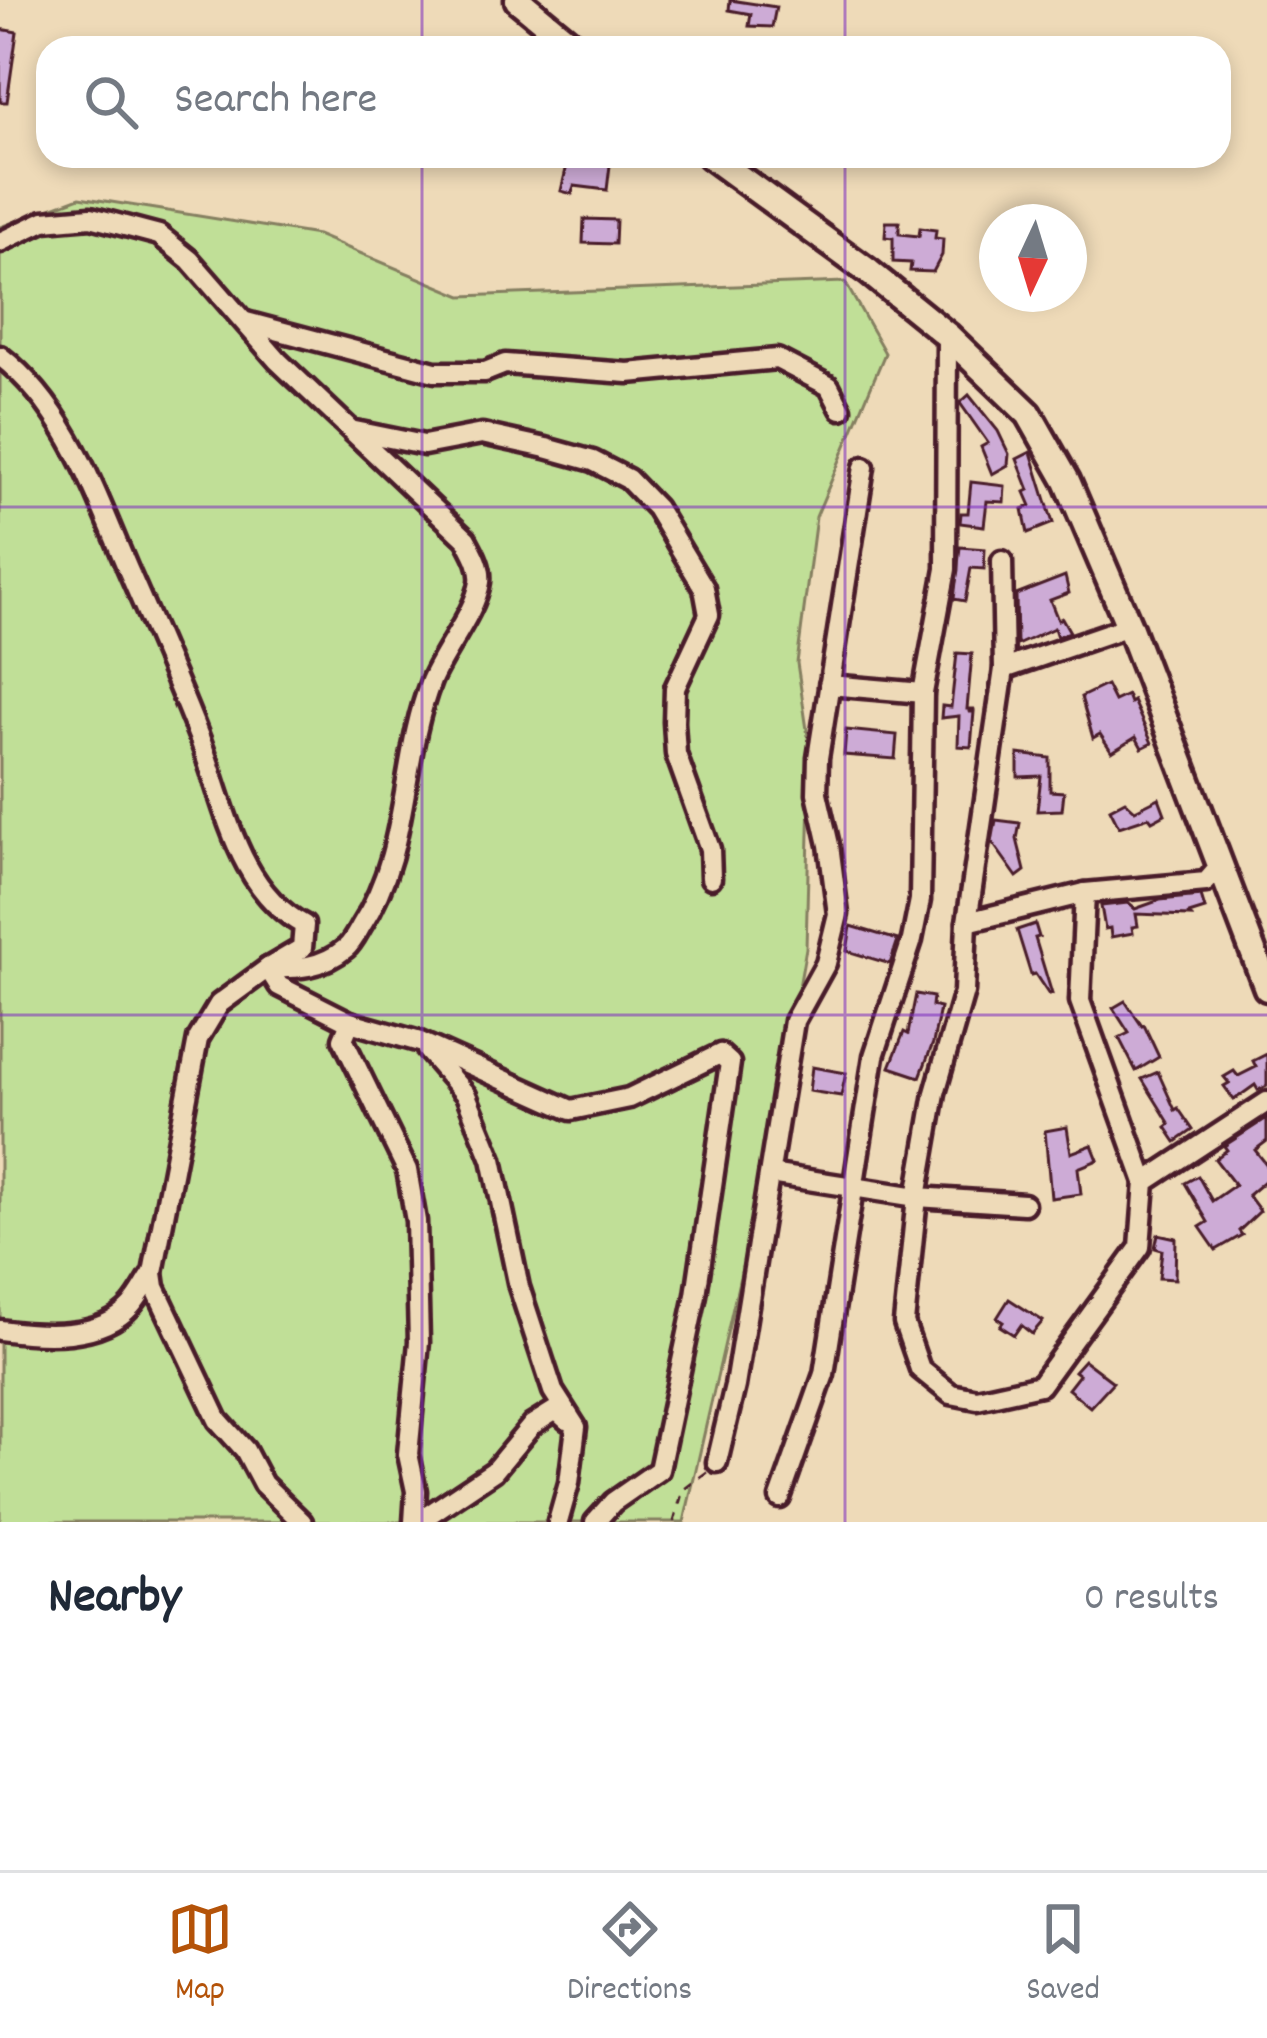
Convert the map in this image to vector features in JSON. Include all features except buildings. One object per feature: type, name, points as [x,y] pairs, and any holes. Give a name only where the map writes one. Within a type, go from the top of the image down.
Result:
[{"type":"main road","points":[[518,0],[562,36]]},
{"type":"main road","points":[[726,168],[947,335],[1029,414],[1067,481],[1129,626],[1267,988]]},
{"type":"street","points":[[0,242],[44,221],[91,217],[159,235],[190,260],[278,361],[466,539],[477,560],[480,584],[430,684],[392,862],[375,904],[347,947],[304,970],[268,968]]},
{"type":"street","points":[[246,322],[435,372],[485,372],[506,364],[646,372],[777,359],[829,386],[842,409]]},
{"type":"street","points":[[780,1498],[824,1374],[874,1056],[912,940],[920,900],[923,693],[946,569],[947,335]]},
{"type":"street","points":[[0,356],[29,383],[86,469],[164,648],[258,889],[282,914],[304,925],[302,948],[218,1004],[199,1039],[153,1273],[130,1309],[91,1329],[41,1336],[0,1330]]},
{"type":"street","points":[[350,429],[424,445],[482,434],[546,448],[593,461],[628,479],[656,508],[704,588],[710,615],[675,688],[674,722],[676,754],[710,849],[710,878]]},
{"type":"street","points":[[717,1462],[735,1386],[794,1021],[826,963],[838,914],[817,793],[818,758],[864,467]]},
{"type":"street","points":[[1002,562],[1004,669],[967,922],[964,992],[935,1093],[917,1196],[904,1324],[920,1370],[951,1394],[977,1400],[1040,1385],[1140,1247],[1145,1182],[1080,1001],[1084,893]]},
{"type":"street","points":[[1004,669],[1129,626]]},
{"type":"street","points":[[829,685],[923,693]]},
{"type":"street","points":[[967,922],[1084,893],[1206,883],[1218,868]]},
{"type":"street","points":[[268,968],[279,986],[350,1022],[420,1042],[571,1111],[629,1098],[720,1054],[730,1063],[696,1294],[659,1470],[614,1502],[596,1522]]},
{"type":"street","points":[[350,1022],[343,1039],[406,1170],[416,1221],[419,1342],[408,1454],[416,1491],[416,1522]]},
{"type":"street","points":[[420,1042],[466,1095],[492,1159],[519,1287],[553,1391],[576,1427],[558,1522]]},
{"type":"street","points":[[1145,1182],[1267,1102]]},
{"type":"street","points":[[770,1174],[917,1196],[1024,1204]]},
{"type":"street","points":[[153,1273],[218,1420],[245,1450],[263,1484],[302,1522]]},
{"type":"street","points":[[416,1522],[494,1471],[532,1425],[556,1410],[576,1427]]},
{"type":"path","points":[[674,1522],[683,1490],[717,1462]]},
{"type":"green space","points":[[80,197],[317,235],[462,296],[845,282],[885,353],[816,517],[797,663],[811,756],[806,948],[774,1128],[684,1522],[0,1522],[0,227]]}]
